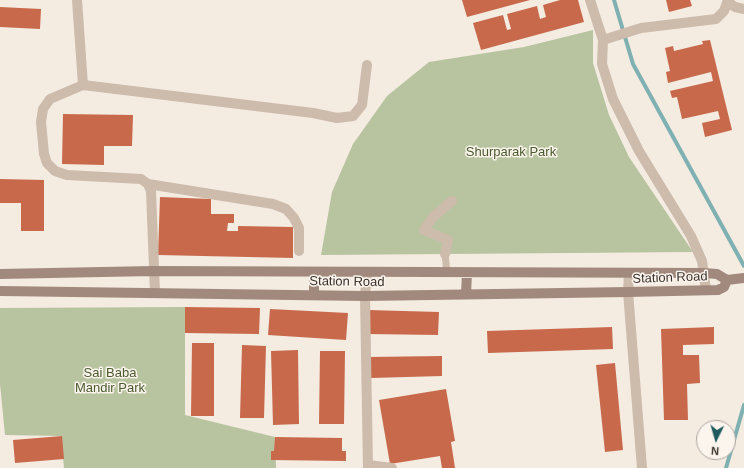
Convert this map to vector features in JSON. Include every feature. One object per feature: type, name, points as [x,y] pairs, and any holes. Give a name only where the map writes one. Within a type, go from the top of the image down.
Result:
[{"type":"main road","name":"Station Road","points":[[0,274],[153,271],[629,273],[717,274],[730,280],[722,288],[706,290],[365,296],[0,291]]},
{"type":"main road","points":[[314,272],[314,295]]},
{"type":"main road","points":[[466,294],[467,273]]},
{"type":"main road","points":[[730,280],[744,278]]},
{"type":"street","points":[[77,0],[83,85]]},
{"type":"street","points":[[590,0],[605,39],[602,64],[613,99],[639,151],[691,236],[702,261],[706,290]]},
{"type":"street","points":[[605,39],[641,28],[716,19],[724,11],[728,1],[735,7],[744,9]]},
{"type":"street","points":[[300,251],[299,228],[294,218],[286,209],[273,204],[148,184],[141,179],[67,174],[55,171],[47,163],[41,122],[43,109],[50,99],[83,85],[313,113],[337,118],[353,116],[362,105],[367,65]]},
{"type":"street","points":[[148,184],[151,191],[155,293]]},
{"type":"street","points":[[445,254],[448,240],[424,230],[433,217],[452,201]]},
{"type":"street","points":[[367,272],[365,296],[368,466],[392,468]]},
{"type":"street","points":[[629,273],[628,292],[642,468]]},
{"type":"lane","points":[[445,254],[447,273]]},
{"type":"green space","name":"Shurparak Park","points":[[593,30],[593,63],[609,115],[629,157],[693,252],[321,255],[332,192],[353,144],[387,96],[429,62],[524,47]]},
{"type":"green space","name":"Sai Baba Mandir Park","points":[[185,307],[185,415],[275,437],[276,468],[64,468],[61,436],[5,435],[0,384],[0,308]]},
{"type":"building","points":[[462,0],[530,0],[467,17]]},
{"type":"building","points":[[560,0],[578,0],[584,22],[481,50],[473,23],[503,15],[507,30],[511,29],[507,14],[537,6],[540,19],[546,17],[543,5]]},
{"type":"building","points":[[666,0],[690,0],[692,6],[669,12]]},
{"type":"building","points":[[0,7],[41,9],[40,29],[0,27]]},
{"type":"building","points":[[710,40],[732,130],[705,137],[702,123],[720,119],[718,111],[682,119],[677,97],[672,98],[670,91],[713,81],[711,72],[668,83],[666,72],[670,71],[665,48],[673,46],[674,51],[703,44],[702,41]]},
{"type":"building","points":[[63,114],[133,115],[132,146],[104,146],[104,165],[62,164]]},
{"type":"building","points":[[0,179],[44,180],[44,231],[21,231],[21,203],[0,203]]},
{"type":"building","points":[[160,197],[211,199],[211,214],[234,214],[234,223],[228,223],[227,231],[238,231],[238,226],[293,227],[293,258],[158,255]]},
{"type":"building","points":[[185,307],[260,308],[259,334],[185,333]]},
{"type":"building","points":[[270,309],[348,313],[346,340],[268,335]]},
{"type":"building","points":[[368,310],[439,312],[438,335],[368,334]]},
{"type":"building","points":[[612,327],[613,349],[488,353],[487,331]]},
{"type":"building","points":[[714,327],[714,344],[683,345],[683,355],[699,355],[700,383],[687,384],[688,420],[664,420],[661,329]]},
{"type":"building","points":[[192,343],[214,343],[214,416],[191,416]]},
{"type":"building","points":[[242,345],[266,346],[264,418],[240,418]]},
{"type":"building","points":[[298,350],[299,424],[273,425],[271,351]]},
{"type":"building","points":[[320,351],[345,351],[344,424],[319,424]]},
{"type":"building","points":[[442,356],[442,376],[371,378],[370,357]]},
{"type":"building","points":[[615,363],[623,450],[605,452],[596,365]]},
{"type":"building","points":[[446,389],[455,441],[451,442],[455,468],[442,468],[440,456],[390,464],[379,400]]},
{"type":"building","points":[[62,436],[64,459],[15,463],[13,440]]},
{"type":"building","points":[[275,437],[342,438],[342,451],[346,451],[346,461],[271,460],[271,451],[274,451]]},
{"type":"waterway","points":[[614,0],[633,64],[744,266]]},
{"type":"waterway","points":[[726,468],[744,405]]}]
